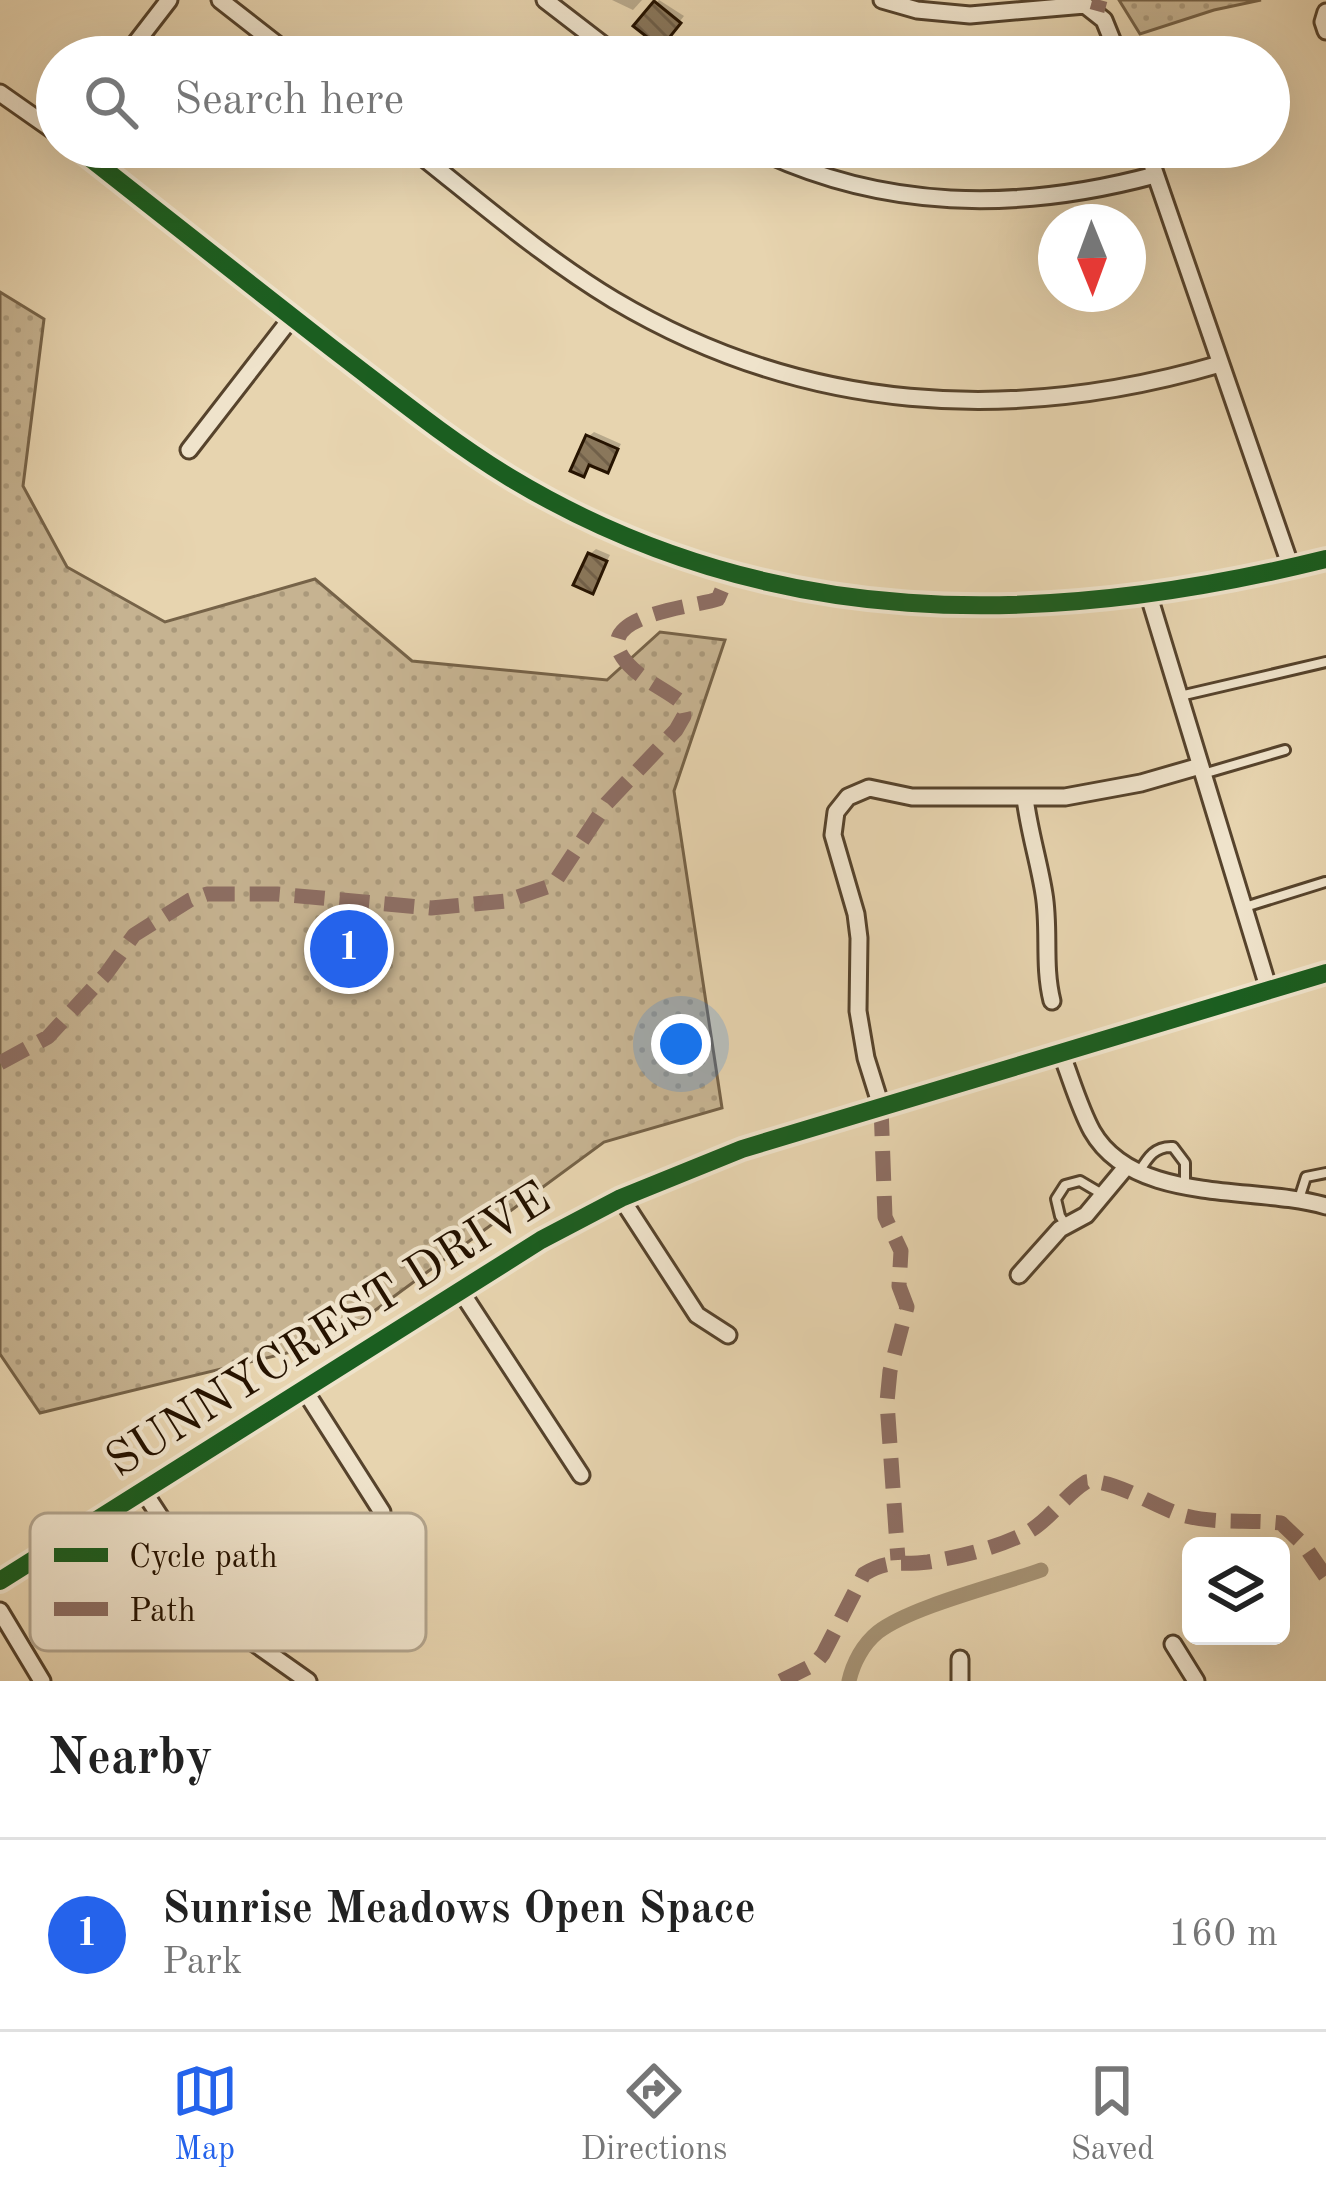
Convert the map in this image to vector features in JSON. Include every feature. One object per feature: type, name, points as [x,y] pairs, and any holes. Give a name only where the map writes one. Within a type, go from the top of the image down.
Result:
[{"type":"street","points":[[141,36],[169,0]]},
{"type":"street","points":[[220,0],[266,36]]},
{"type":"street","points":[[545,0],[592,36]]},
{"type":"street","points":[[882,0],[917,10],[970,15],[1073,3],[1085,5],[1104,20],[1110,36]]},
{"type":"street","points":[[1326,11],[1326,31]]},
{"type":"street","points":[[0,93],[36,118]]},
{"type":"street","points":[[103,168],[434,426],[508,476],[600,524],[702,563],[811,591],[923,605],[1036,606],[1148,593],[1326,559]]},
{"type":"street","points":[[437,168],[569,271],[612,298],[691,339],[793,376],[916,399],[998,402],[1101,393],[1220,364]]},
{"type":"street","points":[[803,168],[873,190],[966,202],[1061,197],[1155,175]]},
{"type":"street","points":[[1153,168],[1291,567]]},
{"type":"street","points":[[189,450],[292,317]]},
{"type":"street","points":[[1148,593],[1269,990]]},
{"type":"street","points":[[881,1106],[858,1011],[856,914],[833,835],[839,808],[848,797],[869,788],[912,796],[1025,798],[1107,791],[1201,770]]},
{"type":"street","points":[[1025,798],[1032,851],[1044,891],[1044,968],[1052,1001]]},
{"type":"street","name":"SUNNYCREST DRIVE","points":[[110,1513],[541,1240],[621,1198],[742,1149],[1326,974]]},
{"type":"street","points":[[1061,1053],[1092,1131],[1107,1152],[1132,1170],[1185,1185],[1326,1206]]},
{"type":"street","points":[[1019,1275],[1060,1228],[1087,1215],[1132,1170]]},
{"type":"street","points":[[621,1198],[697,1315],[728,1336]]},
{"type":"street","points":[[462,1293],[581,1475]]},
{"type":"street","points":[[305,1391],[382,1513]]},
{"type":"street","points":[[144,1492],[158,1513]]},
{"type":"street","name":"SUNNYCREST DRIVE","points":[[0,1581],[30,1562]]},
{"type":"street","points":[[0,1612],[42,1681]]},
{"type":"street","points":[[1173,1644],[1196,1681]]},
{"type":"street","points":[[266,1651],[308,1681]]},
{"type":"street","points":[[960,1659],[960,1681]]},
{"type":"lane","points":[[1179,696],[1326,662]]},
{"type":"lane","points":[[1201,770],[1285,750]]},
{"type":"lane","points":[[1243,907],[1325,882]]},
{"type":"lane","points":[[1132,1170],[1162,1146],[1173,1147],[1185,1163],[1185,1185]]},
{"type":"lane","points":[[1299,1199],[1306,1178],[1326,1173]]},
{"type":"lane","points":[[1067,1226],[1056,1199],[1065,1185],[1080,1181],[1103,1195]]},
{"type":"shaded area","points":[[1119,0],[1261,0],[1140,34]]},
{"type":"shaded area","points":[[0,292],[44,319],[23,486],[67,567],[165,622],[315,579],[412,661],[607,680],[660,632],[725,640],[674,791],[722,1108],[604,1142],[332,1342],[40,1413],[0,1354]]},
{"type":"building","points":[[654,1],[681,23],[671,36],[646,36],[633,26]]},
{"type":"building","points":[[586,435],[618,449],[608,473],[589,465],[584,477],[570,471]]},
{"type":"building","points":[[588,553],[607,561],[593,594],[573,585]]},
{"type":"waterway","points":[[849,1681],[863,1648],[892,1623],[1041,1570]]},
{"type":"marked path","points":[[1097,11],[1100,0]]},
{"type":"marked path","points":[[0,1063],[48,1037],[106,974],[134,935],[207,894],[277,894],[431,908],[506,901],[553,885],[607,803],[684,716],[681,702],[633,669],[619,651],[619,637],[644,618],[718,599],[730,571]]},
{"type":"marked path","points":[[881,1106],[885,1217],[901,1251],[899,1286],[907,1307],[887,1402],[898,1560]]},
{"type":"marked path","points":[[781,1681],[815,1664],[823,1654],[864,1574],[889,1564],[939,1560],[1009,1541],[1039,1525],[1086,1482],[1118,1488],[1189,1517],[1281,1523],[1326,1577]]},
{"type":"cycle path","points":[[103,168],[486,462],[607,528],[706,565],[806,590],[908,603],[1011,605],[1115,598],[1326,559]]},
{"type":"cycle path","points":[[108,1513],[541,1240],[621,1198],[742,1149],[1326,973]]},
{"type":"cycle path","points":[[0,1581],[30,1562]]},
{"type":"place","name":"Sunrise Meadows Open Space","points":[[349,949]]}]
